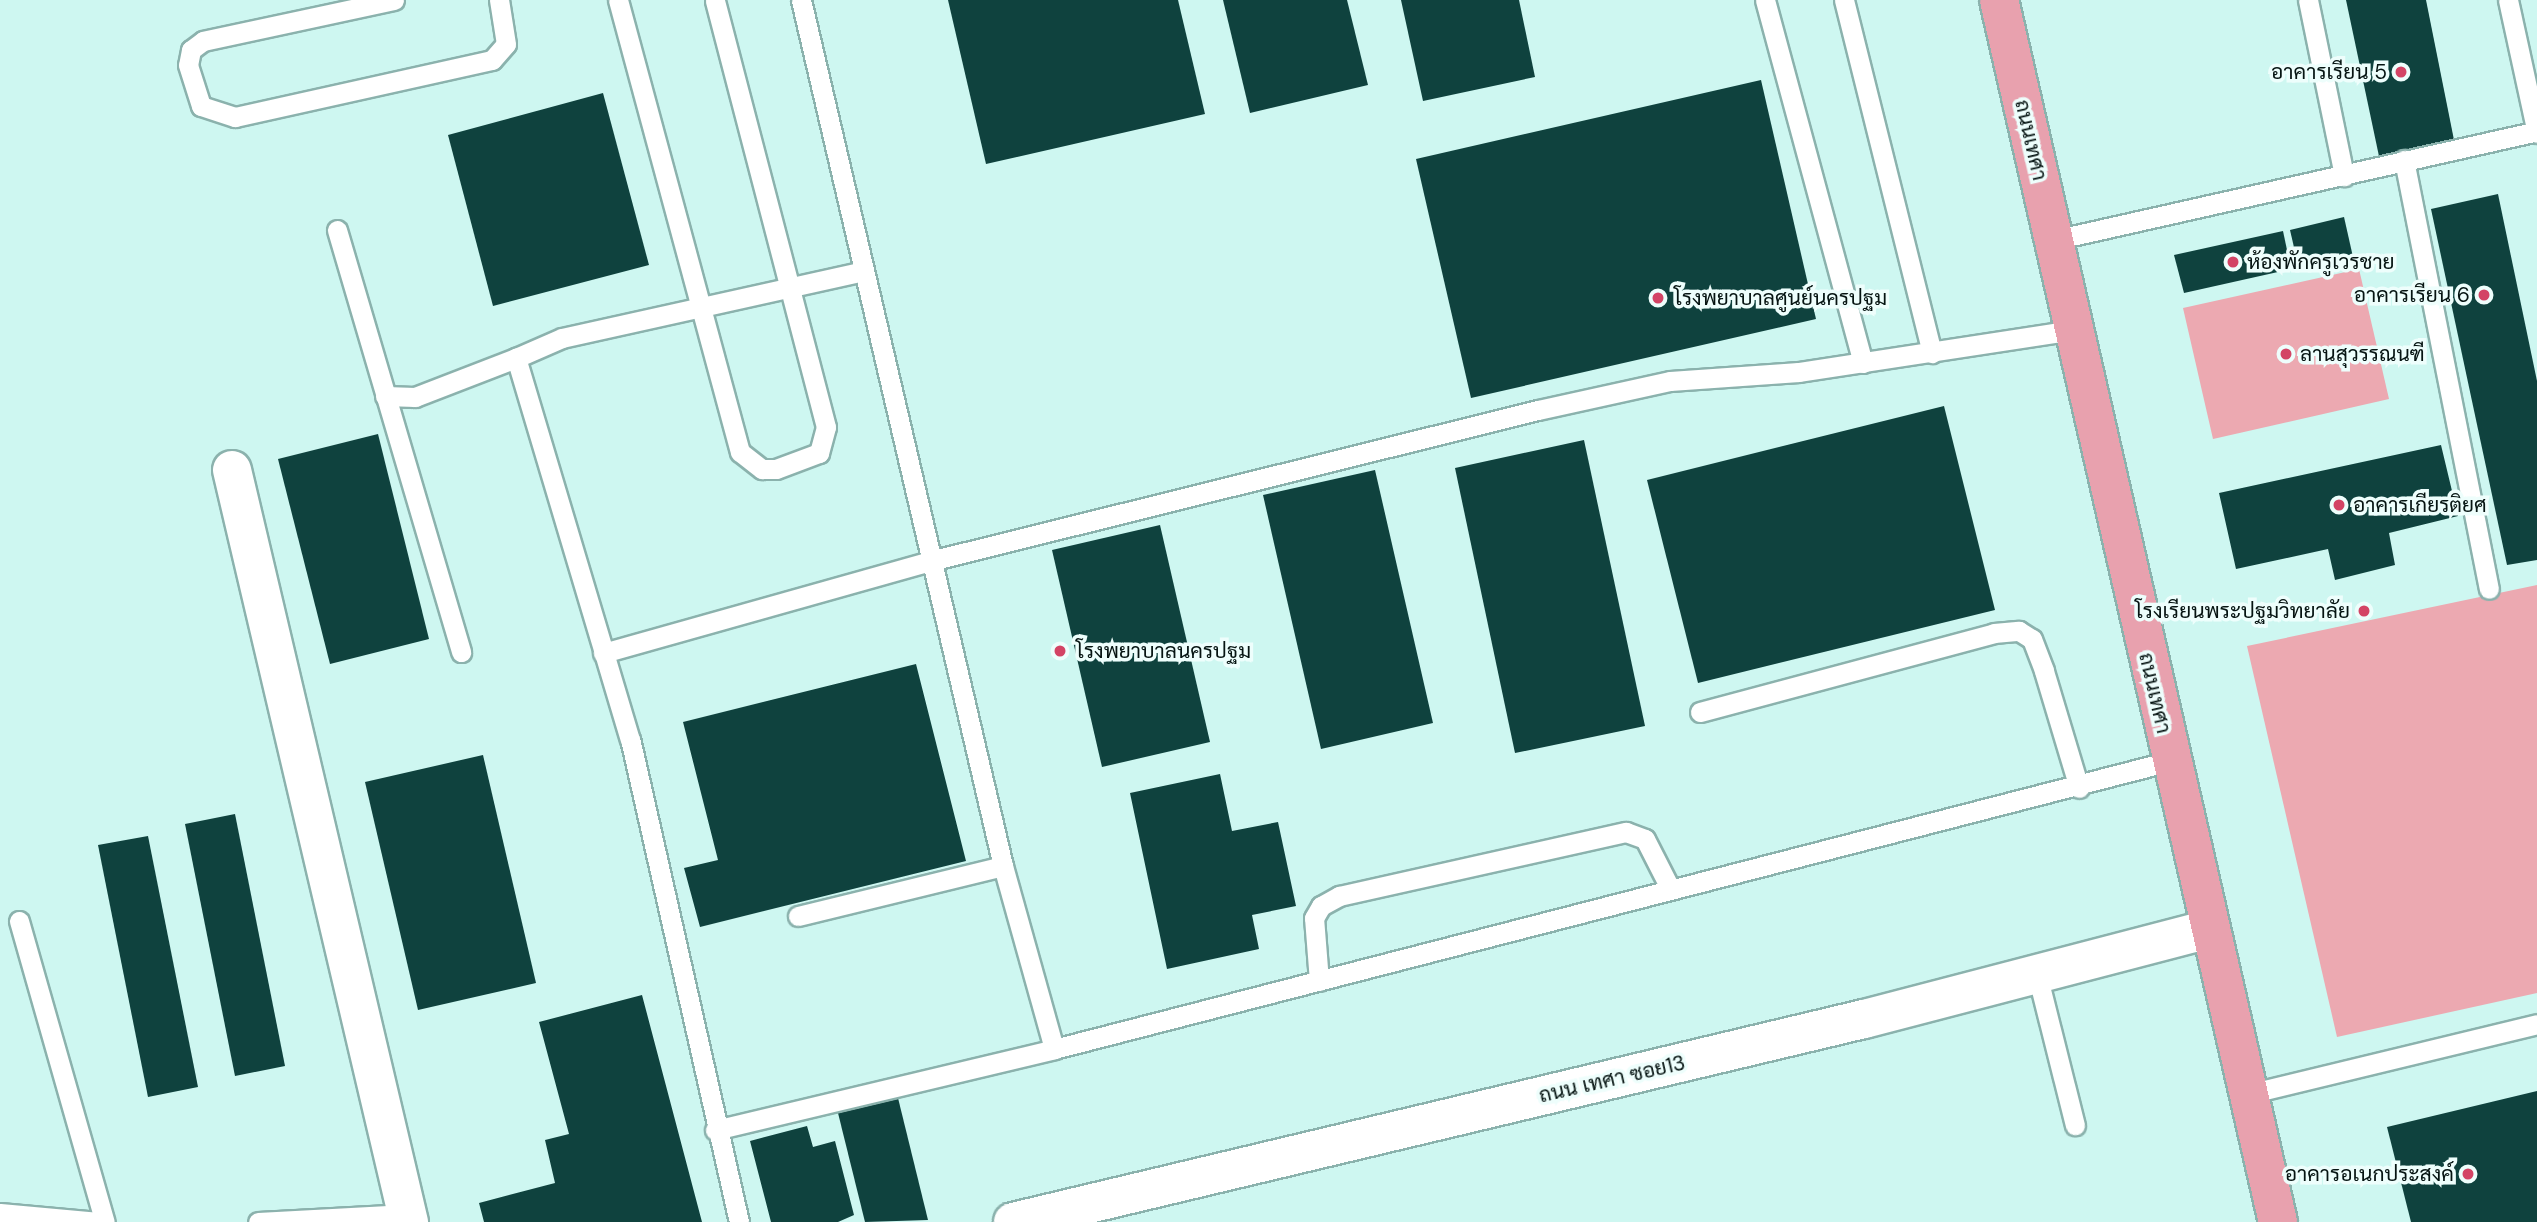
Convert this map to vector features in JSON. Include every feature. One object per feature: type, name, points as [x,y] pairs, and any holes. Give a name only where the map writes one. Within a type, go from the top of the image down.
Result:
[{"type":"main road","name":"ถนนเทศา","points":[[1999,0],[2170,761],[2278,1222]]},
{"type":"street","points":[[232,470],[408,1218]]},
{"type":"street","name":"ถนน เทศา ซอย13","points":[[1013,1222],[2038,974],[2209,929]]},
{"type":"lane","points":[[394,0],[203,41],[191,50],[188,65],[201,106],[235,117],[492,60],[506,44],[499,0]]},
{"type":"lane","points":[[618,0],[740,452],[762,468],[776,469],[819,453],[826,439],[790,285],[715,0]]},
{"type":"lane","points":[[801,0],[863,271],[934,560],[1003,866],[1054,1049]]},
{"type":"lane","points":[[1765,0],[1863,363]]},
{"type":"lane","points":[[1844,0],[1932,354]]},
{"type":"lane","points":[[2308,0],[2344,176]]},
{"type":"lane","points":[[2054,240],[2537,132],[2508,0]]},
{"type":"lane","points":[[2404,160],[2490,589]]},
{"type":"lane","points":[[337,230],[461,652]]},
{"type":"lane","points":[[385,396],[415,397],[562,338],[790,285],[863,271]]},
{"type":"lane","points":[[603,653],[934,560],[1538,410],[1670,381],[1863,363],[2074,330]]},
{"type":"lane","points":[[516,358],[630,740],[715,1130],[739,1222]]},
{"type":"lane","points":[[1700,712],[1994,633],[2019,631],[2032,639],[2079,788]]},
{"type":"lane","points":[[715,1130],[1054,1049],[1670,888],[2079,788],[2170,761]]},
{"type":"lane","points":[[1319,981],[1314,918],[1321,906],[1339,896],[1626,832],[1645,839],[1670,888]]},
{"type":"lane","points":[[798,916],[1003,866]]},
{"type":"lane","points":[[19,922],[106,1222]]},
{"type":"lane","points":[[2038,974],[2076,1125]]},
{"type":"lane","points":[[2248,1094],[2537,1024]]},
{"type":"lane","points":[[0,1213],[99,1222]]},
{"type":"lane","points":[[257,1222],[408,1218]]},
{"type":"shaded area","name":"ลานสุวรรณนฑี","points":[[2359,269],[2389,399],[2213,439],[2183,308]]},
{"type":"shaded area","points":[[2537,585],[2537,993],[2337,1037],[2247,646]]},
{"type":"building","points":[[948,0],[1178,0],[1205,114],[986,164]]},
{"type":"building","points":[[1223,0],[1347,0],[1368,85],[1250,113]]},
{"type":"building","points":[[1401,0],[1519,0],[1535,77],[1423,101]]},
{"type":"building","name":"อาคารเรียน 5","points":[[2346,0],[2426,0],[2455,145],[2380,161]]},
{"type":"building","points":[[1761,80],[1816,319],[1471,398],[1416,159]]},
{"type":"building","points":[[603,93],[649,265],[493,306],[448,135]]},
{"type":"building","name":"อาคารเรียน 6","points":[[2498,194],[2537,381],[2537,560],[2507,565],[2431,209]]},
{"type":"building","points":[[2344,217],[2353,257],[2299,269],[2290,230]]},
{"type":"building","name":"ห้องพักครูเวรชาย","points":[[2283,231],[2291,269],[2184,293],[2174,255]]},
{"type":"building","points":[[1944,406],[1995,610],[1698,683],[1647,480]]},
{"type":"building","points":[[378,434],[429,639],[330,664],[278,459]]},
{"type":"building","points":[[1584,440],[1645,726],[1515,753],[1455,468]]},
{"type":"building","name":"อาคารเกียรติยศ","points":[[2441,445],[2458,516],[2389,533],[2395,565],[2335,580],[2328,549],[2236,569],[2219,493]]},
{"type":"building","points":[[1375,470],[1433,723],[1321,749],[1263,495]]},
{"type":"building","points":[[1160,525],[1210,742],[1102,767],[1052,550]]},
{"type":"building","points":[[916,664],[966,861],[700,927],[684,868],[718,860],[683,722]]},
{"type":"building","points":[[483,755],[536,983],[418,1010],[365,782]]},
{"type":"building","points":[[1220,774],[1232,831],[1278,822],[1296,906],[1252,915],[1259,949],[1167,969],[1130,793]]},
{"type":"building","points":[[235,814],[285,1066],[235,1076],[185,824]]},
{"type":"building","points":[[148,836],[198,1087],[148,1097],[98,845]]},
{"type":"building","points":[[642,995],[702,1222],[484,1222],[479,1203],[555,1183],[545,1140],[569,1134],[539,1022]]},
{"type":"building","name":"อาคารอเนกประสงค์","points":[[2537,1091],[2537,1222],[2411,1222],[2387,1127]]},
{"type":"building","points":[[898,1098],[928,1220],[865,1222],[838,1113]]},
{"type":"building","points":[[807,1126],[813,1147],[835,1141],[854,1215],[838,1222],[771,1222],[750,1141]]},
{"type":"place","name":"อาคารเรียน 5","points":[[2401,72]]},
{"type":"place","name":"ห้องพักครูเวรชาย","points":[[2233,262]]},
{"type":"place","name":"อาคารเรียน 6","points":[[2484,295]]},
{"type":"place","name":"โรงพยาบาลศูนย์นครปฐม","points":[[1658,298]]},
{"type":"place","name":"ลานสุวรรณนฑี","points":[[2286,354]]},
{"type":"place","name":"อาคารเกียรติยศ","points":[[2339,505]]},
{"type":"place","name":"โรงเรียนพระปฐมวิทยาลัย","points":[[2364,611]]},
{"type":"place","name":"โรงพยาบาลนครปฐม","points":[[1060,651]]},
{"type":"place","name":"อาคารอเนกประสงค์","points":[[2468,1174]]}]
